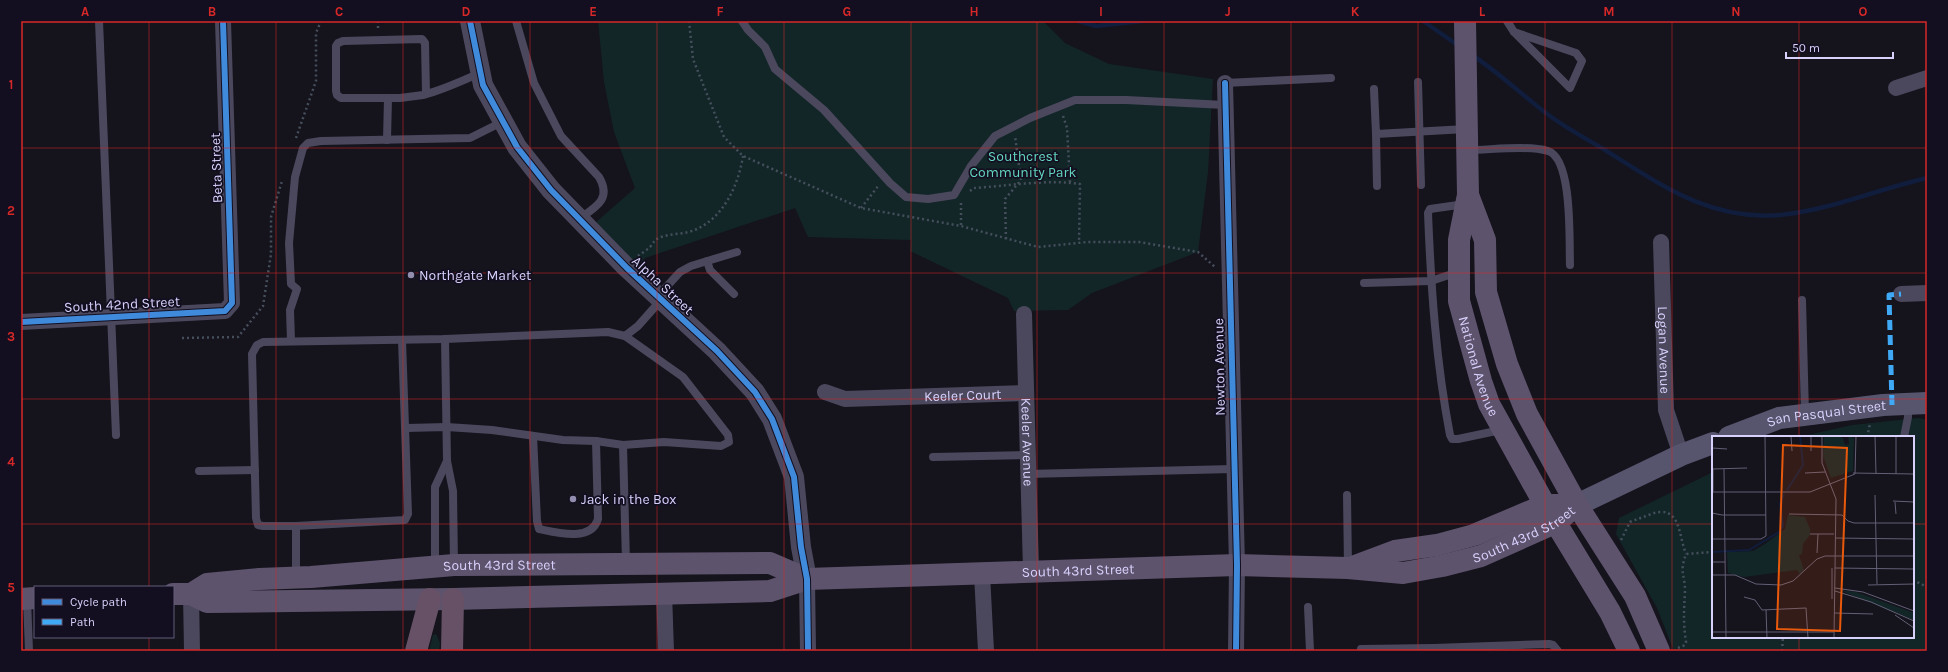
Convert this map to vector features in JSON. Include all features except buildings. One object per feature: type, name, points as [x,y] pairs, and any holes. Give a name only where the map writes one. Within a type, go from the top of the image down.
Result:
[{"type":"highway","points":[[416,651],[430,599]]},
{"type":"highway","points":[[452,651],[453,599]]},
{"type":"main road","name":"National Avenue","points":[[1465,21],[1467,199],[1459,240],[1459,301],[1481,380],[1490,404],[1550,514]]},
{"type":"main road","name":"National Avenue","points":[[1467,199],[1485,240],[1486,292],[1507,364],[1527,414],[1577,505]]},
{"type":"main road","points":[[1459,272],[1471,275],[1483,326],[1490,342],[1507,364]]},
{"type":"main road","name":"San Pasqual Street","points":[[1732,436],[1779,418],[1883,405],[1918,404]]},
{"type":"main road","points":[[1668,650],[1577,505],[1681,455],[1712,443]]},
{"type":"main road","name":"South 43rd Street","points":[[182,594],[207,602],[453,599],[664,592],[770,591],[807,579],[982,574],[1031,570],[1083,571],[1237,565],[1348,568],[1395,551],[1437,545],[1550,514],[1577,505]]},
{"type":"main road","points":[[1550,514],[1610,612],[1628,651]]},
{"type":"main road","name":"South 43rd Street","points":[[182,594],[207,584],[444,566],[770,563],[807,579]]},
{"type":"main road","points":[[444,566],[453,599]]},
{"type":"main road","points":[[430,599],[444,566]]},
{"type":"street","name":"Beta Street","points":[[223,21],[233,286],[232,303],[225,311]]},
{"type":"street","name":"Alpha Street","points":[[470,21],[483,85],[517,147],[551,190],[627,268],[717,351],[755,392],[772,419],[794,477],[801,548],[807,579]]},
{"type":"street","points":[[1896,88],[1927,78]]},
{"type":"street","name":"Newton Avenue","points":[[1225,83],[1233,469],[1237,565],[1236,651]]},
{"type":"street","name":"Logan Avenue","points":[[1661,242],[1666,410],[1681,455]]},
{"type":"street","points":[[1901,294],[1927,293]]},
{"type":"street","name":"South 42nd Street","points":[[21,322],[225,311]]},
{"type":"street","name":"Keeler Avenue","points":[[1024,314],[1027,474],[1031,570]]},
{"type":"street","name":"Keeler Court","points":[[825,392],[845,399],[1026,393]]},
{"type":"street","points":[[982,574],[986,651]]},
{"type":"street","points":[[807,579],[808,651]]},
{"type":"street","points":[[664,592],[666,651]]},
{"type":"street","points":[[182,594],[192,651]]},
{"type":"lane","points":[[99,21],[116,435]]},
{"type":"lane","points":[[516,21],[534,83],[561,136],[599,177],[603,184],[604,193],[601,202],[579,219]]},
{"type":"lane","points":[[742,21],[748,30],[766,47],[775,69],[824,110],[885,178],[906,196],[928,199],[954,196],[971,166],[995,136],[1014,126],[1075,100],[1098,99],[1225,105]]},
{"type":"lane","points":[[1507,21],[1514,32],[1563,83],[1570,88],[1582,61],[1580,56],[1576,53],[1514,32]]},
{"type":"lane","points":[[426,94],[425,43],[422,39],[343,41],[338,43],[336,46],[337,95],[341,98],[400,98],[426,94],[480,73]]},
{"type":"lane","points":[[1225,83],[1331,78]]},
{"type":"lane","points":[[1418,82],[1418,132],[1421,185]]},
{"type":"lane","points":[[1374,89],[1377,186]]},
{"type":"lane","points":[[387,140],[388,98]]},
{"type":"lane","points":[[290,341],[289,314],[297,289],[291,284],[290,243],[295,177],[303,148],[308,143],[321,141],[470,138],[503,122]]},
{"type":"lane","points":[[1376,134],[1418,132],[1550,151],[1556,157],[1563,171],[1567,190],[1570,264]]},
{"type":"lane","points":[[1467,199],[1430,209],[1428,213],[1431,281],[1440,384],[1452,439],[1503,430]]},
{"type":"lane","points":[[625,336],[638,326],[680,272],[707,261],[738,252]]},
{"type":"lane","points":[[707,261],[710,270],[734,294]]},
{"type":"lane","points":[[1364,283],[1431,281],[1459,272]]},
{"type":"lane","points":[[1802,300],[1805,415]]},
{"type":"lane","points":[[402,340],[408,514],[405,520],[296,526],[258,525],[252,354],[257,345],[263,342],[445,339],[608,332],[625,336],[683,377],[728,435],[729,442],[721,446],[664,442],[623,445],[596,441],[563,440],[492,430],[447,427],[406,428]]},
{"type":"lane","points":[[444,566],[452,491],[447,461],[445,339]]},
{"type":"lane","points":[[1904,436],[1908,417],[1918,404]]},
{"type":"lane","points":[[533,436],[537,521],[539,530],[557,533],[584,532],[592,530],[596,525],[598,519],[596,441]]},
{"type":"lane","points":[[623,445],[626,564]]},
{"type":"lane","points":[[932,457],[1027,455]]},
{"type":"lane","points":[[444,566],[435,487],[447,461]]},
{"type":"lane","points":[[1027,474],[1233,469]]},
{"type":"lane","points":[[199,472],[255,470]]},
{"type":"lane","points":[[1347,495],[1348,568]]},
{"type":"lane","points":[[296,526],[296,577]]},
{"type":"lane","points":[[28,599],[29,651]]},
{"type":"lane","points":[[1308,607],[1310,651]]},
{"type":"lane","points":[[1360,649],[1434,649],[1549,644],[1554,645],[1558,651]]},
{"type":"path","points":[[294,144],[316,81],[316,33],[322,21]]},
{"type":"path","points":[[1060,106],[1067,128],[1070,182]]},
{"type":"path","points":[[1006,239],[1005,198],[1021,180],[1014,126]]},
{"type":"path","points":[[627,268],[640,254],[650,247],[654,241],[661,237],[690,232],[709,222],[729,198],[740,174],[743,156]]},
{"type":"path","points":[[861,208],[885,178]]},
{"type":"path","points":[[182,338],[238,337],[263,306],[271,254],[271,217],[283,181]]},
{"type":"path","points":[[965,194],[974,188],[1070,182],[1080,184],[1079,243]]},
{"type":"path","points":[[961,197],[961,226]]},
{"type":"path","points":[[1867,436],[1869,419]]},
{"type":"path","points":[[1621,540],[1630,522],[1656,513],[1666,512],[1670,513],[1676,520],[1686,554],[1682,572],[1685,589],[1683,617],[1686,642],[1685,645],[1668,650]]},
{"type":"path","points":[[1686,554],[1712,552]]},
{"type":"path","points":[[1914,580],[1927,587]]},
{"type":"path","points":[[1782,651],[1784,638]]},
{"type":"green space","name":"Southcrest Community Park","points":[[598,21],[1043,21],[1065,43],[1109,64],[1213,79],[1208,172],[1198,252],[1092,293],[1068,310],[1014,311],[1008,298],[910,251],[911,240],[808,237],[795,208],[645,258],[638,266],[595,223],[635,188],[614,132],[604,82]]},
{"type":"green space","points":[[1918,418],[1927,420],[1927,651],[1674,651],[1657,608],[1616,534],[1619,518],[1712,472],[1712,638],[1914,638],[1914,436],[1803,436],[1852,425]]},
{"type":"green space","points":[[436,634],[440,643],[439,651],[429,651],[433,635]]},
{"type":"waterway","points":[[1078,21],[1096,26],[1143,21]]},
{"type":"waterway","points":[[1423,21],[1459,46]]},
{"type":"waterway","points":[[1472,55],[1567,128],[1646,176],[1687,198],[1731,212],[1755,215],[1780,215],[1818,209],[1927,178]]},
{"type":"marked path","points":[[1892,405],[1889,295],[1901,294]]},
{"type":"cycle path","points":[[21,322],[225,311],[232,303],[223,21]]},
{"type":"cycle path","points":[[470,21],[483,85],[517,147],[551,190],[627,268],[717,351],[755,392],[772,419],[794,477],[801,547],[807,579],[808,651]]},
{"type":"cycle path","points":[[1225,83],[1237,565],[1236,651]]},
{"type":"place","name":"Northgate Market","points":[[411,275]]},
{"type":"place","name":"Jack in the Box","points":[[573,499]]}]
